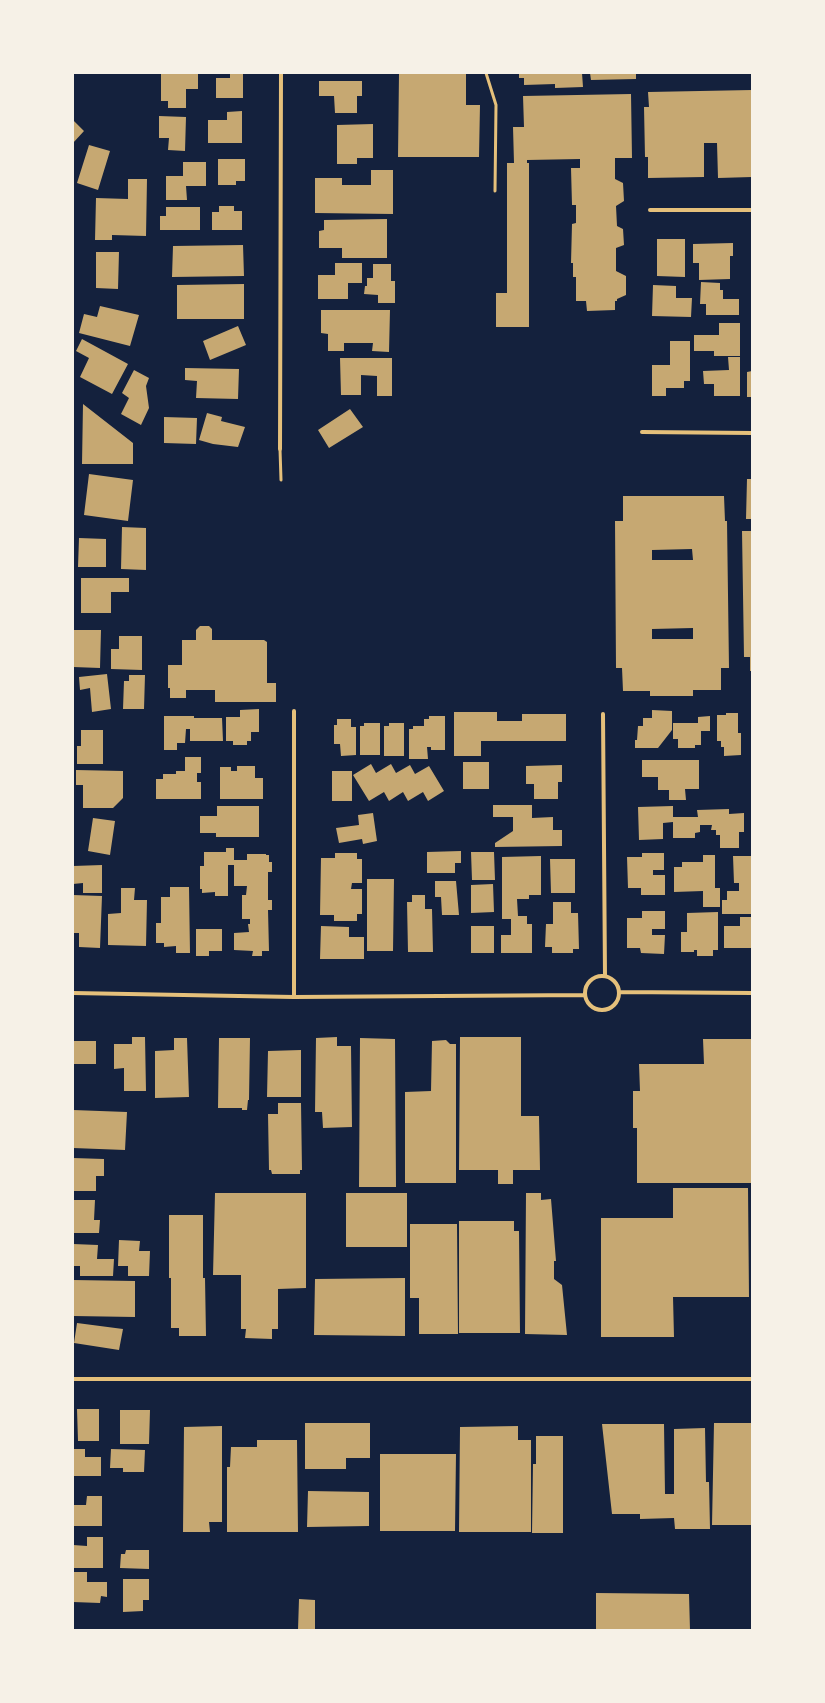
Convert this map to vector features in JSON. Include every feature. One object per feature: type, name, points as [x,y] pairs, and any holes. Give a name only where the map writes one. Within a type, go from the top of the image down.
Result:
[{"type":"street","points":[[280,449],[282,73]]},
{"type":"street","points":[[650,210],[752,210]]},
{"type":"street","points":[[642,432],[752,433]]},
{"type":"street","points":[[294,711],[294,997]]},
{"type":"street","points":[[604,714],[605,976]]},
{"type":"street","points":[[599,976],[605,976],[615,982],[619,992],[619,998],[616,1004],[609,1009],[603,1010],[592,1007],[588,1003],[585,995],[587,984],[591,979],[599,976]]},
{"type":"street","points":[[619,992],[752,993]]},
{"type":"street","points":[[73,993],[294,997],[585,995]]},
{"type":"street","points":[[73,1379],[752,1379]]},
{"type":"lane","points":[[486,73],[496,105],[495,191]]},
{"type":"lane","points":[[280,449],[281,480]]},
{"type":"building","points":[[161,73],[198,73],[198,89],[186,89],[186,108],[168,108],[168,101],[161,101]]},
{"type":"building","points":[[230,73],[243,73],[243,98],[216,98],[216,78],[230,78]]},
{"type":"building","points":[[399,73],[466,73],[466,105],[480,105],[479,157],[398,157]]},
{"type":"building","points":[[519,73],[582,73],[583,87],[555,88],[555,84],[524,85],[524,78],[519,78]]},
{"type":"building","points":[[590,73],[636,73],[636,79],[591,80]]},
{"type":"building","points":[[319,81],[362,81],[362,96],[357,96],[357,113],[335,113],[334,96],[319,96]]},
{"type":"building","points":[[752,90],[752,177],[718,178],[717,143],[704,143],[704,177],[648,178],[648,157],[645,157],[644,107],[649,107],[648,92]]},
{"type":"building","points":[[631,94],[632,158],[615,158],[615,179],[623,183],[624,201],[616,206],[617,226],[623,229],[624,245],[616,248],[616,271],[626,276],[626,295],[615,301],[615,310],[587,311],[586,301],[576,301],[576,277],[573,277],[573,263],[571,263],[572,224],[576,223],[576,205],[572,205],[571,168],[580,168],[580,159],[527,160],[527,163],[529,163],[529,327],[496,327],[496,293],[507,293],[507,163],[514,163],[513,127],[524,127],[523,96]]},
{"type":"building","points":[[242,111],[242,143],[208,143],[208,120],[227,120],[227,112]]},
{"type":"building","points":[[159,116],[186,117],[185,151],[168,150],[169,138],[159,138]]},
{"type":"building","points":[[73,120],[84,131],[73,143]]},
{"type":"building","points":[[373,124],[373,158],[357,158],[357,164],[337,164],[337,125]]},
{"type":"building","points":[[89,145],[110,151],[98,190],[77,183]]},
{"type":"building","points":[[218,159],[245,159],[245,181],[236,181],[236,185],[218,185]]},
{"type":"building","points":[[183,162],[206,162],[206,186],[186,186],[187,200],[166,200],[166,176],[183,176]]},
{"type":"building","points":[[371,170],[393,170],[393,214],[315,213],[315,178],[342,178],[342,185],[371,185]]},
{"type":"building","points":[[128,179],[147,179],[146,236],[112,235],[112,240],[95,240],[96,198],[128,199]]},
{"type":"building","points":[[219,206],[234,206],[234,211],[242,211],[242,230],[212,230],[212,212],[219,212]]},
{"type":"building","points":[[166,207],[200,207],[200,230],[160,230],[160,216],[166,216]]},
{"type":"building","points":[[387,219],[387,258],[342,258],[342,248],[319,248],[319,231],[324,230],[324,220]]},
{"type":"building","points":[[657,239],[685,239],[685,277],[657,276]]},
{"type":"building","points":[[733,243],[733,256],[730,256],[730,279],[699,280],[699,263],[693,263],[693,244]]},
{"type":"building","points":[[243,245],[244,276],[172,277],[173,246]]},
{"type":"building","points":[[96,252],[119,252],[118,289],[96,288]]},
{"type":"building","points":[[335,263],[362,263],[362,283],[348,283],[348,299],[318,299],[318,275],[335,275]]},
{"type":"building","points":[[373,264],[391,264],[391,281],[395,281],[395,303],[378,303],[378,295],[364,294],[365,286],[367,286],[367,278],[373,278]]},
{"type":"building","points":[[701,282],[720,283],[720,290],[723,290],[723,299],[739,299],[739,315],[706,315],[706,304],[700,304]]},
{"type":"building","points":[[244,284],[244,319],[177,319],[177,285]]},
{"type":"building","points":[[653,285],[676,286],[676,298],[692,298],[691,317],[652,316]]},
{"type":"building","points":[[100,306],[139,315],[130,346],[79,333],[84,314],[97,317]]},
{"type":"building","points":[[321,310],[390,310],[389,352],[372,351],[373,343],[344,343],[344,351],[328,351],[328,334],[321,333]]},
{"type":"building","points":[[719,323],[740,323],[740,356],[714,356],[714,351],[694,351],[694,335],[719,335]]},
{"type":"building","points":[[238,326],[246,345],[210,360],[203,341]]},
{"type":"building","points":[[82,339],[128,364],[112,394],[80,377],[89,358],[76,351]]},
{"type":"building","points":[[670,341],[690,341],[690,381],[684,381],[684,388],[666,388],[666,396],[652,396],[652,365],[670,365]]},
{"type":"building","points":[[728,357],[740,357],[740,396],[714,396],[714,384],[704,384],[703,371],[729,370]]},
{"type":"building","points":[[340,358],[392,358],[392,396],[377,396],[377,376],[361,375],[361,395],[341,395]]},
{"type":"building","points":[[185,368],[239,369],[238,399],[196,398],[197,381],[185,380]]},
{"type":"building","points":[[134,370],[149,378],[146,386],[149,408],[141,425],[121,414],[129,398],[122,393]]},
{"type":"building","points":[[752,371],[752,397],[747,397],[747,372]]},
{"type":"building","points":[[83,404],[133,443],[133,464],[82,464]]},
{"type":"building","points":[[350,409],[363,427],[329,448],[318,430]]},
{"type":"building","points":[[207,413],[222,417],[221,421],[245,427],[238,447],[213,444],[199,440]]},
{"type":"building","points":[[164,417],[197,418],[196,444],[164,443]]},
{"type":"building","points":[[89,474],[133,480],[128,521],[84,515]]},
{"type":"building","points":[[747,479],[752,479],[752,519],[746,519]]},
{"type":"building","points":[[623,496],[724,496],[725,521],[727,521],[729,668],[721,668],[721,690],[693,690],[693,696],[650,696],[650,691],[623,691],[622,668],[616,668],[615,521],[623,521]],"holes":[[[692,549],[693,560],[652,560],[652,550]],[[693,628],[693,639],[652,639],[652,629]]]},
{"type":"building","points":[[122,527],[146,528],[146,570],[121,569]]},
{"type":"building","points":[[742,531],[752,531],[752,671],[750,671],[750,657],[744,657]]},
{"type":"building","points":[[79,538],[106,539],[106,567],[78,567]]},
{"type":"building","points":[[81,578],[129,578],[129,592],[111,592],[111,613],[81,613]]},
{"type":"building","points":[[200,626],[209,626],[212,629],[212,640],[264,640],[267,642],[267,683],[276,683],[276,702],[215,702],[215,690],[186,690],[186,698],[170,698],[170,688],[168,688],[168,665],[182,665],[182,640],[196,640],[196,630]]},
{"type":"building","points":[[74,630],[101,630],[100,668],[73,667]]},
{"type":"building","points":[[119,636],[142,636],[142,670],[111,669],[111,649],[119,649]]},
{"type":"building","points":[[107,674],[111,709],[92,712],[90,688],[80,690],[79,677]]},
{"type":"building","points":[[129,675],[145,675],[144,709],[123,709],[124,681],[129,681]]},
{"type":"building","points":[[259,709],[259,732],[251,732],[251,741],[247,741],[247,745],[233,745],[233,741],[226,741],[226,717],[240,717],[240,710]]},
{"type":"building","points":[[652,710],[672,711],[672,730],[658,748],[635,748],[638,726],[643,726],[643,718],[652,718]]},
{"type":"building","points":[[454,712],[497,712],[497,721],[522,721],[522,714],[566,714],[566,741],[481,741],[481,756],[454,756]]},
{"type":"building","points":[[726,713],[738,713],[738,733],[741,733],[741,755],[724,756],[724,747],[721,747],[721,741],[717,741],[717,715],[726,715]]},
{"type":"building","points":[[164,716],[222,718],[223,741],[190,741],[190,729],[186,729],[185,743],[177,743],[177,750],[164,750]]},
{"type":"building","points":[[429,716],[445,716],[445,750],[431,750],[431,747],[427,747],[428,759],[409,759],[409,729],[413,729],[413,726],[424,726],[424,719],[429,719]]},
{"type":"building","points":[[710,716],[710,731],[701,731],[701,745],[695,745],[695,748],[678,748],[678,739],[673,739],[673,723],[698,723],[698,717]]},
{"type":"building","points":[[337,719],[351,719],[351,727],[356,727],[356,755],[341,756],[340,744],[334,744],[334,725],[337,725]]},
{"type":"building","points":[[364,723],[380,723],[380,755],[360,755],[360,726],[364,726]]},
{"type":"building","points":[[389,723],[404,723],[404,756],[384,756],[384,726],[389,726]]},
{"type":"building","points":[[81,730],[103,730],[103,764],[77,764],[77,746],[81,746]]},
{"type":"building","points":[[185,757],[201,757],[201,773],[197,773],[197,782],[201,782],[201,799],[156,799],[156,779],[163,779],[163,774],[176,774],[176,771],[185,771]]},
{"type":"building","points":[[642,760],[699,760],[699,789],[685,789],[686,800],[669,800],[669,790],[658,790],[658,777],[642,777]]},
{"type":"building","points":[[463,762],[489,762],[489,789],[463,789]]},
{"type":"building","points":[[371,764],[376,773],[391,764],[396,773],[410,765],[415,774],[429,766],[444,791],[428,801],[423,792],[408,801],[403,792],[389,801],[384,792],[369,801],[353,775]]},
{"type":"building","points":[[562,765],[562,782],[558,782],[558,799],[534,799],[534,784],[526,784],[526,766]]},
{"type":"building","points":[[237,766],[255,766],[255,778],[263,778],[263,799],[220,799],[220,767],[231,767],[231,771],[237,771]]},
{"type":"building","points":[[76,770],[123,771],[123,798],[113,808],[83,808],[83,785],[76,785]]},
{"type":"building","points":[[332,771],[352,771],[352,801],[332,801]]},
{"type":"building","points":[[493,805],[532,805],[532,818],[553,817],[553,830],[562,830],[562,846],[495,847],[495,843],[513,831],[513,817],[493,817]]},
{"type":"building","points":[[217,806],[259,806],[259,837],[216,837],[216,833],[200,833],[200,816],[217,816]]},
{"type":"building","points":[[673,806],[673,817],[698,817],[697,810],[729,809],[729,814],[744,813],[744,832],[739,832],[739,848],[720,848],[720,835],[716,835],[716,830],[711,830],[712,825],[700,825],[700,832],[695,833],[695,838],[673,838],[673,822],[663,823],[663,839],[639,840],[638,807]]},
{"type":"building","points":[[373,813],[377,841],[363,844],[362,839],[339,843],[336,828],[359,825],[358,815]]},
{"type":"building","points":[[93,818],[115,821],[110,855],[88,851]]},
{"type":"building","points":[[226,848],[234,848],[234,860],[247,860],[247,854],[266,854],[269,855],[269,862],[272,862],[272,872],[268,872],[268,900],[272,900],[272,910],[268,910],[269,951],[262,951],[262,956],[252,956],[253,951],[234,950],[234,933],[249,932],[248,924],[250,924],[250,919],[242,919],[242,895],[246,895],[247,886],[234,886],[234,865],[228,865],[228,896],[215,896],[215,892],[202,893],[202,889],[200,889],[200,866],[204,866],[204,852],[226,852]]},
{"type":"building","points":[[461,851],[461,863],[455,863],[455,873],[427,873],[427,852]]},
{"type":"building","points":[[471,852],[494,852],[495,880],[472,880]]},
{"type":"building","points":[[335,853],[357,853],[357,859],[362,859],[362,883],[352,883],[351,889],[362,889],[362,914],[357,914],[357,921],[334,921],[334,915],[320,915],[321,858],[335,858]]},
{"type":"building","points":[[642,853],[664,853],[664,870],[653,870],[653,875],[665,875],[665,895],[641,895],[641,888],[628,888],[627,857],[642,857]]},
{"type":"building","points":[[703,855],[715,855],[715,888],[720,888],[720,907],[703,907],[703,891],[674,892],[674,867],[682,867],[682,862],[703,862]]},
{"type":"building","points":[[541,856],[541,895],[529,895],[529,899],[517,899],[518,916],[527,916],[527,924],[532,924],[532,953],[501,953],[501,935],[511,935],[511,919],[502,919],[502,857]]},
{"type":"building","points":[[733,856],[752,856],[751,914],[722,914],[722,900],[727,900],[727,891],[739,891],[739,883],[734,883]]},
{"type":"building","points":[[550,859],[575,859],[575,893],[551,893]]},
{"type":"building","points":[[102,865],[102,893],[83,893],[83,883],[73,884],[73,866]]},
{"type":"building","points":[[367,879],[394,879],[393,951],[367,951]]},
{"type":"building","points":[[435,881],[456,881],[459,915],[442,915],[441,897],[435,897]]},
{"type":"building","points":[[493,884],[494,912],[471,913],[471,885]]},
{"type":"building","points":[[170,887],[189,887],[190,953],[176,953],[176,946],[164,947],[164,943],[156,943],[156,923],[161,923],[161,897],[170,897]]},
{"type":"building","points":[[121,888],[135,888],[134,900],[147,900],[146,946],[108,945],[108,914],[121,913]]},
{"type":"building","points":[[73,895],[102,896],[100,948],[79,947],[79,933],[73,933]]},
{"type":"building","points":[[412,895],[425,895],[425,909],[432,909],[433,952],[408,952],[407,902],[412,902]]},
{"type":"building","points":[[553,902],[571,902],[571,913],[578,913],[579,949],[573,949],[573,953],[552,953],[552,947],[545,947],[546,924],[553,924]]},
{"type":"building","points":[[642,911],[665,911],[665,929],[652,929],[652,935],[665,935],[664,954],[641,953],[640,948],[627,948],[627,918],[642,918]]},
{"type":"building","points":[[718,912],[718,950],[713,950],[713,956],[697,956],[697,950],[694,950],[694,952],[681,952],[681,932],[687,932],[687,913]]},
{"type":"building","points":[[740,917],[752,917],[752,948],[724,948],[724,926],[740,926]]},
{"type":"building","points":[[321,926],[349,927],[349,937],[364,937],[364,959],[320,959]]},
{"type":"building","points":[[471,926],[494,926],[494,953],[471,953]]},
{"type":"building","points":[[196,929],[222,929],[222,951],[209,951],[209,956],[196,956]]},
{"type":"building","points":[[132,1037],[145,1037],[146,1091],[124,1091],[124,1068],[114,1069],[114,1044],[132,1044]]},
{"type":"building","points":[[337,1037],[337,1046],[351,1046],[352,1127],[323,1128],[322,1112],[315,1112],[316,1038]]},
{"type":"building","points":[[460,1037],[521,1037],[521,1116],[539,1116],[540,1170],[513,1170],[513,1184],[498,1184],[498,1170],[459,1170]]},
{"type":"building","points":[[174,1038],[187,1038],[189,1097],[155,1098],[155,1051],[174,1050]]},
{"type":"building","points":[[219,1038],[250,1038],[249,1100],[247,1110],[242,1110],[242,1108],[218,1108]]},
{"type":"building","points":[[360,1038],[395,1039],[396,1187],[359,1187]]},
{"type":"building","points":[[703,1039],[752,1039],[752,1183],[637,1183],[637,1128],[633,1128],[633,1091],[640,1091],[639,1064],[704,1064]]},
{"type":"building","points":[[446,1040],[450,1044],[456,1044],[456,1183],[405,1183],[405,1092],[431,1091],[432,1041]]},
{"type":"building","points":[[73,1041],[96,1041],[96,1064],[73,1064]]},
{"type":"building","points":[[301,1050],[301,1097],[267,1097],[268,1051]]},
{"type":"building","points":[[278,1103],[301,1103],[302,1170],[300,1170],[300,1174],[272,1174],[271,1170],[269,1170],[268,1114],[278,1114]]},
{"type":"building","points":[[73,1110],[127,1112],[125,1150],[73,1148]]},
{"type":"building","points":[[73,1158],[104,1159],[104,1176],[96,1176],[96,1191],[73,1191]]},
{"type":"building","points":[[673,1188],[748,1188],[749,1297],[673,1297],[674,1337],[601,1337],[601,1218],[673,1218]]},
{"type":"building","points":[[215,1193],[306,1193],[306,1288],[278,1289],[278,1329],[272,1329],[272,1339],[245,1338],[246,1329],[241,1329],[241,1275],[213,1275]]},
{"type":"building","points":[[346,1193],[407,1193],[407,1247],[346,1247]]},
{"type":"building","points":[[526,1193],[541,1193],[541,1200],[551,1199],[556,1261],[554,1261],[554,1279],[562,1285],[567,1335],[525,1334]]},
{"type":"building","points":[[73,1200],[95,1200],[94,1220],[100,1220],[99,1233],[73,1233]]},
{"type":"building","points":[[169,1215],[203,1215],[203,1278],[205,1278],[206,1336],[179,1336],[179,1328],[171,1328]]},
{"type":"building","points":[[459,1221],[514,1221],[514,1231],[519,1231],[520,1333],[459,1333]]},
{"type":"building","points":[[410,1224],[457,1224],[458,1334],[419,1334],[419,1298],[410,1298]]},
{"type":"building","points":[[119,1240],[140,1241],[139,1251],[150,1251],[149,1276],[128,1276],[128,1266],[118,1266]]},
{"type":"building","points":[[73,1244],[98,1245],[97,1259],[114,1259],[113,1276],[80,1276],[80,1266],[73,1266]]},
{"type":"building","points":[[405,1278],[405,1336],[314,1335],[315,1279]]},
{"type":"building","points":[[73,1280],[135,1281],[135,1317],[73,1316]]},
{"type":"building","points":[[77,1323],[123,1329],[119,1350],[74,1343]]},
{"type":"building","points":[[77,1409],[99,1409],[99,1441],[78,1441]]},
{"type":"building","points":[[120,1410],[150,1410],[149,1444],[120,1444]]},
{"type":"building","points":[[305,1423],[370,1423],[370,1458],[346,1458],[346,1469],[305,1469]]},
{"type":"building","points":[[714,1423],[752,1423],[752,1525],[712,1525]]},
{"type":"building","points":[[602,1424],[664,1424],[665,1494],[674,1494],[674,1429],[705,1428],[706,1482],[709,1482],[710,1529],[675,1529],[674,1518],[640,1519],[640,1514],[612,1514]]},
{"type":"building","points":[[222,1426],[222,1522],[209,1522],[210,1532],[183,1532],[184,1427]]},
{"type":"building","points":[[518,1426],[518,1440],[531,1440],[531,1532],[459,1532],[460,1427]]},
{"type":"building","points":[[536,1436],[563,1436],[563,1533],[532,1533],[533,1464],[536,1464]]},
{"type":"building","points":[[257,1440],[297,1440],[298,1532],[227,1532],[227,1467],[230,1467],[231,1447],[257,1447]]},
{"type":"building","points":[[73,1449],[85,1449],[85,1457],[101,1457],[101,1476],[73,1476]]},
{"type":"building","points":[[111,1449],[145,1450],[144,1472],[123,1472],[123,1468],[110,1468]]},
{"type":"building","points":[[380,1454],[456,1454],[455,1531],[380,1531]]},
{"type":"building","points":[[308,1491],[369,1492],[369,1526],[307,1527]]},
{"type":"building","points":[[87,1496],[102,1496],[102,1526],[73,1526],[73,1505],[86,1505]]},
{"type":"building","points":[[87,1537],[103,1537],[103,1568],[73,1568],[73,1545],[87,1546]]},
{"type":"building","points":[[126,1550],[149,1550],[149,1569],[120,1568],[121,1554],[125,1554]]},
{"type":"building","points":[[73,1572],[87,1572],[87,1582],[107,1582],[107,1597],[101,1596],[100,1603],[73,1602]]},
{"type":"building","points":[[123,1579],[149,1579],[149,1600],[143,1600],[143,1611],[123,1612]]},
{"type":"building","points":[[596,1593],[689,1594],[690,1630],[596,1630]]},
{"type":"building","points":[[299,1599],[315,1600],[315,1630],[298,1630]]}]
